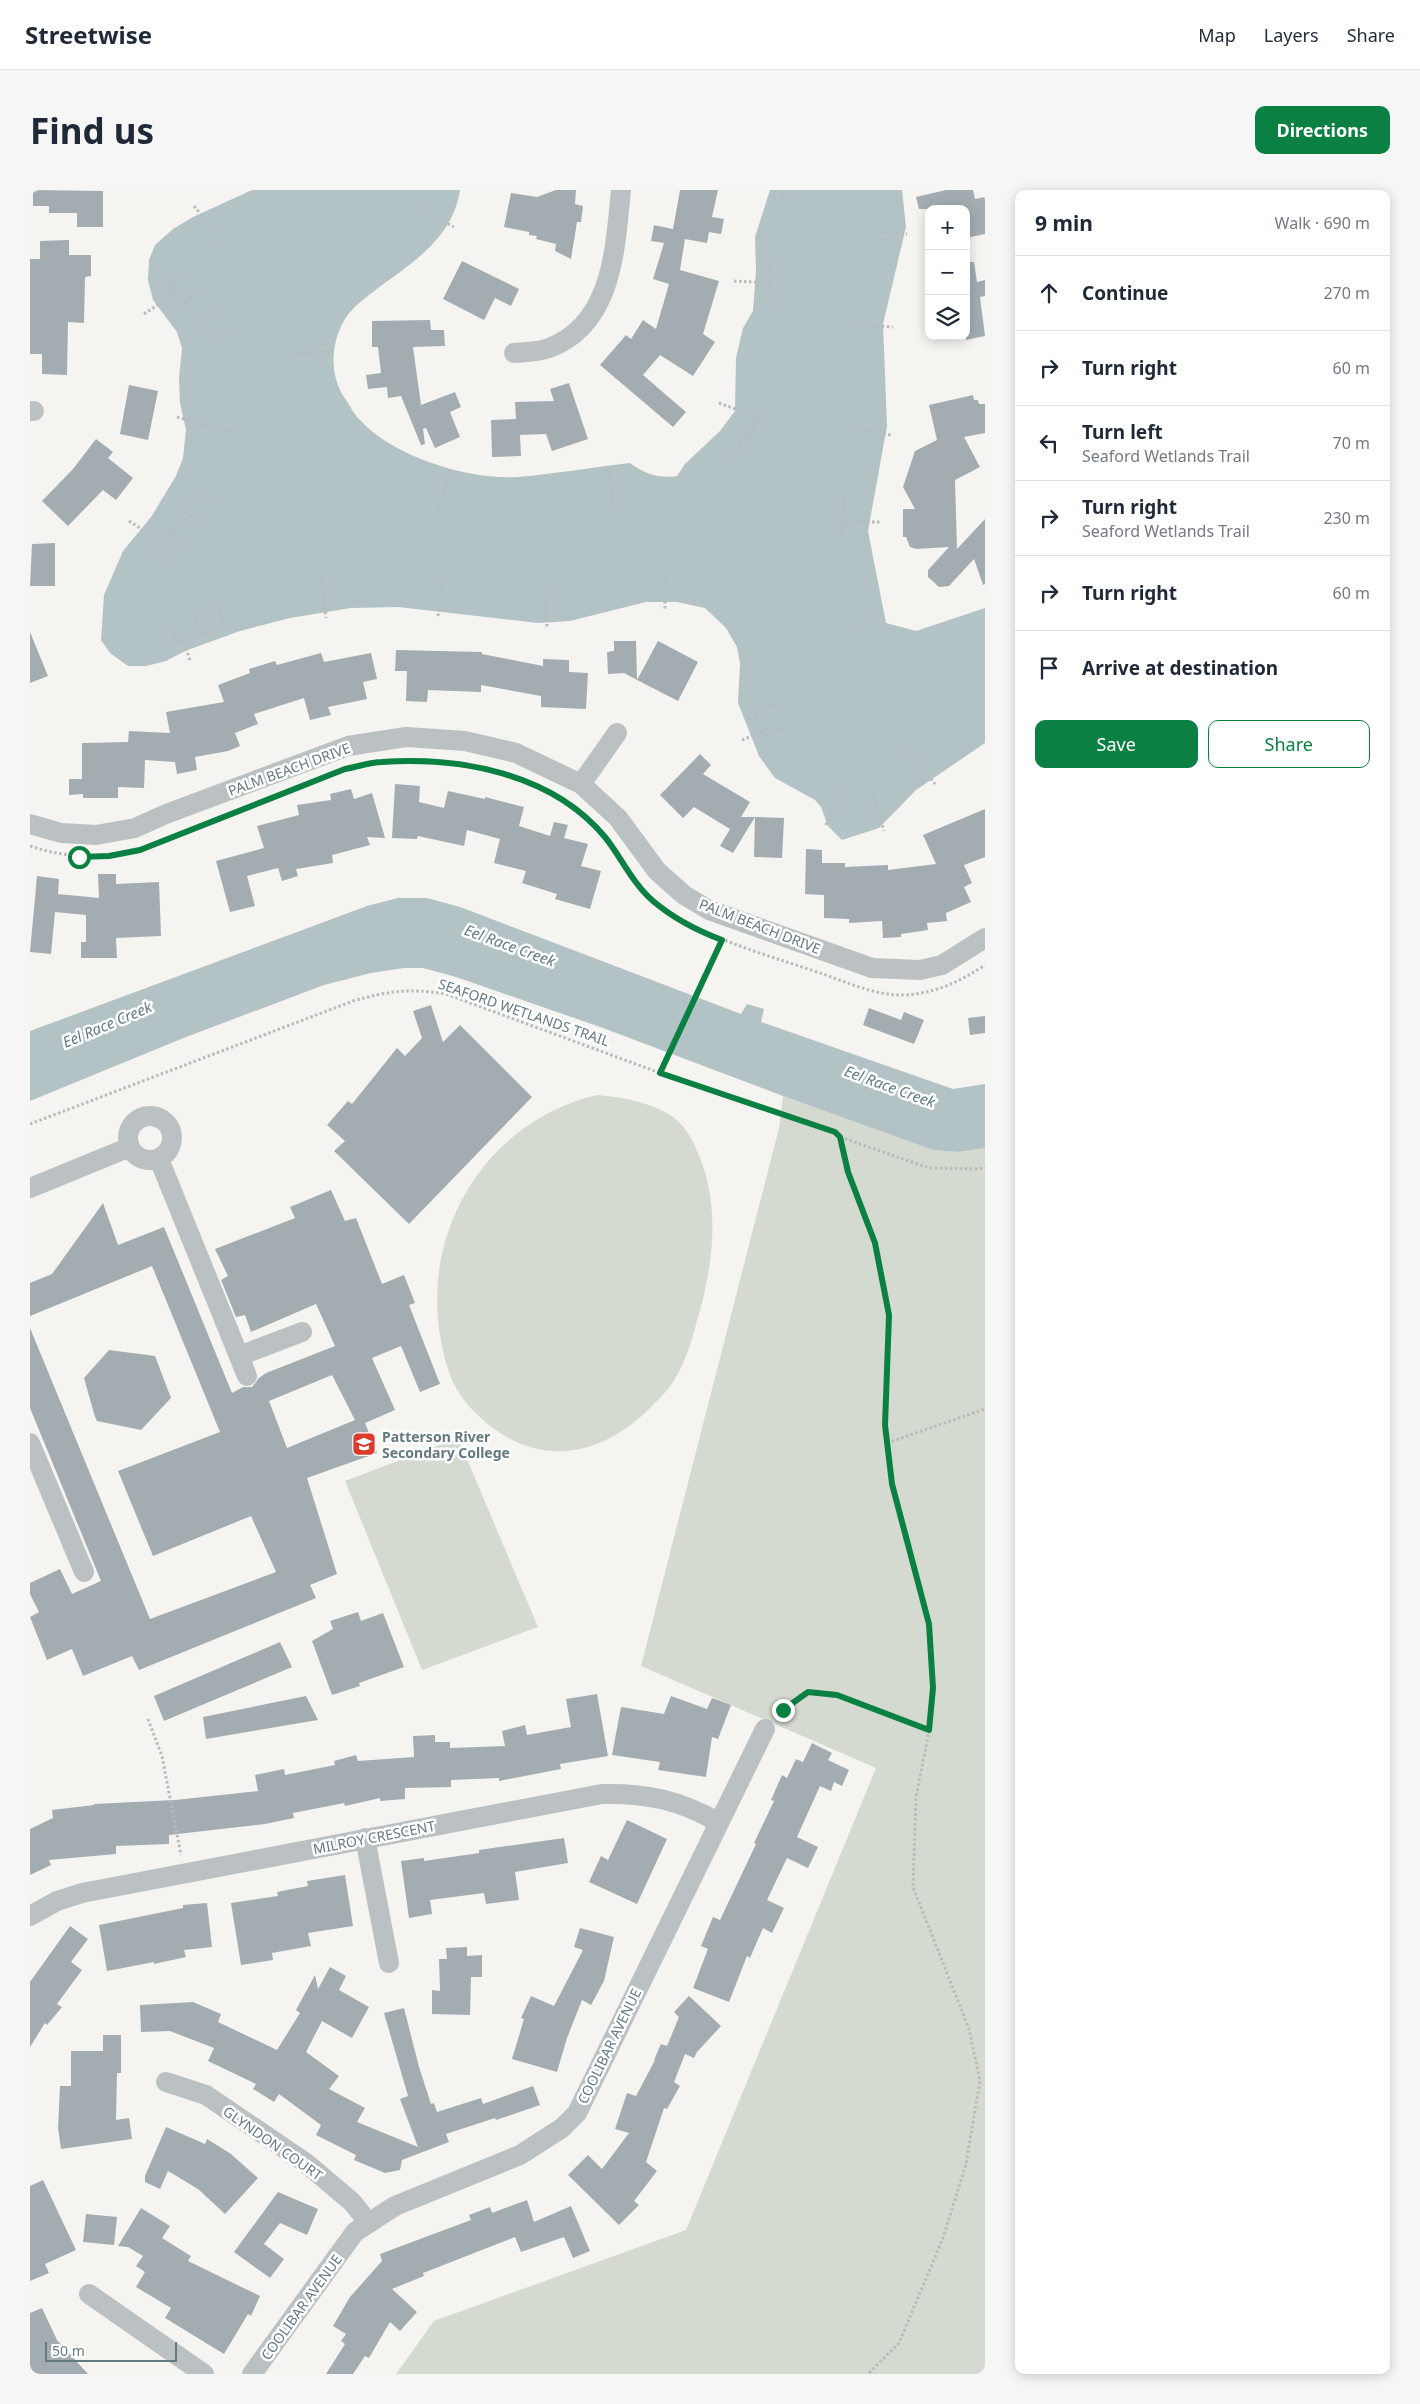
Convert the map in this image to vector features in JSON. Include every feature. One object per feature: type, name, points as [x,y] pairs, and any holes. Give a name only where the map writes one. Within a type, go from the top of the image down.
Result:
[{"type":"street","points":[[514,354],[548,349],[578,334],[594,313],[606,288],[616,238],[621,190]]},
{"type":"street","points":[[580,784],[617,733]]},
{"type":"street","name":"PALM BEACH DRIVE","points":[[30,824],[61,833],[96,835],[135,828],[166,814],[348,746],[406,737],[465,740],[516,754],[554,770],[580,784],[618,818],[657,871],[684,895],[709,910],[872,968],[920,970],[942,965],[985,938]]},
{"type":"street","points":[[148,1116],[160,1118],[169,1126],[173,1141],[167,1153],[159,1159],[142,1159],[130,1147],[128,1134],[134,1123],[148,1116]]},
{"type":"street","points":[[30,1188],[130,1147]]},
{"type":"street","points":[[159,1159],[247,1376]]},
{"type":"street","points":[[239,1356],[302,1332]]},
{"type":"street","points":[[30,1443],[84,1572]]},
{"type":"street","name":"COOLIBAR AVENUE","points":[[252,2374],[355,2232],[395,2206],[520,2155],[562,2128],[577,2113],[718,1822],[768,1724]]},
{"type":"street","name":"MILROY CRESCENT","points":[[30,1916],[57,1901],[82,1893],[602,1794],[636,1793],[673,1801],[718,1822]]},
{"type":"street","points":[[365,1838],[389,1963]]},
{"type":"street","name":"GLYNDON COURT","points":[[166,2082],[206,2096],[306,2163],[352,2202],[368,2222]]},
{"type":"street","points":[[89,2294],[204,2374]]},
{"type":"path","points":[[783,199],[784,190]]},
{"type":"path","points":[[194,206],[224,244]]},
{"type":"path","points":[[417,207],[454,227]]},
{"type":"path","points":[[876,231],[906,234]]},
{"type":"path","points":[[768,308],[770,258]]},
{"type":"path","points":[[186,269],[170,283],[200,322],[216,341],[233,328]]},
{"type":"path","points":[[734,281],[769,283]]},
{"type":"path","points":[[185,302],[202,288]]},
{"type":"path","points":[[144,314],[177,292]]},
{"type":"path","points":[[200,322],[219,307]]},
{"type":"path","points":[[857,324],[893,328]]},
{"type":"path","points":[[296,354],[336,352]]},
{"type":"path","points":[[719,403],[765,420]]},
{"type":"path","points":[[177,417],[237,432]]},
{"type":"path","points":[[733,460],[742,437],[749,439],[756,417]]},
{"type":"path","points":[[854,427],[891,436]]},
{"type":"path","points":[[608,466],[614,510]]},
{"type":"path","points":[[438,511],[450,469]]},
{"type":"path","points":[[176,566],[158,554],[171,533],[199,492],[217,503]]},
{"type":"path","points":[[841,546],[844,496]]},
{"type":"path","points":[[185,513],[204,524]]},
{"type":"path","points":[[129,521],[164,544]]},
{"type":"path","points":[[842,522],[882,522]]},
{"type":"path","points":[[171,533],[190,545]]},
{"type":"path","points":[[665,566],[665,609]]},
{"type":"path","points":[[438,616],[443,576]]},
{"type":"path","points":[[321,577],[326,618]]},
{"type":"path","points":[[545,589],[547,628]]},
{"type":"path","points":[[167,645],[225,627],[218,607]]},
{"type":"path","points":[[859,631],[878,612]]},
{"type":"path","points":[[194,613],[201,635]]},
{"type":"path","points":[[170,622],[177,642]]},
{"type":"path","points":[[184,640],[190,660]]},
{"type":"path","points":[[775,704],[755,713],[763,731],[766,737],[786,727]]},
{"type":"path","points":[[742,740],[763,731]]},
{"type":"path","points":[[909,751],[935,784]]},
{"type":"path","points":[[30,846],[50,853],[79,857],[109,856],[140,850],[345,769],[380,762],[435,761],[474,766],[516,777],[554,796],[584,816],[605,837],[652,900],[686,923],[722,940],[888,994],[903,995],[936,991],[953,985],[985,965]]},
{"type":"path","points":[[871,787],[884,831]]},
{"type":"path","points":[[826,825],[842,789]]},
{"type":"path","points":[[660,1073],[722,940]]},
{"type":"path","name":"SEAFORD WETLANDS TRAIL","points":[[30,1124],[353,1001],[390,991],[418,990],[446,994],[660,1073],[835,1132],[840,1137],[929,1168],[979,1169],[985,1167]]},
{"type":"path","points":[[840,1137],[848,1172],[875,1243],[889,1315],[885,1425],[892,1484],[929,1624],[933,1688],[929,1730],[916,1797],[913,1887],[969,2029],[980,2081],[966,2164],[943,2238],[899,2343],[868,2374]]},
{"type":"path","points":[[887,1443],[985,1409]]},
{"type":"path","points":[[768,1724],[808,1692],[837,1695],[929,1730]]},
{"type":"path","points":[[148,1719],[164,1761],[184,1873]]},
{"type":"shaded area","points":[[597,1095],[646,1104],[673,1117],[685,1129],[703,1165],[709,1187],[712,1209],[712,1232],[708,1277],[686,1357],[666,1391],[647,1411],[629,1426],[610,1438],[570,1451],[550,1451],[529,1447],[509,1438],[489,1425],[468,1405],[455,1385],[446,1363],[440,1335],[437,1295],[442,1255],[453,1218],[471,1184],[495,1153],[524,1128],[559,1108]]},
{"type":"shaded area","points":[[783,1096],[933,1150],[958,1152],[985,1148],[985,2374],[396,2374],[434,2321],[686,2230],[876,1768],[641,1666],[779,1128]]},
{"type":"shaded area","points":[[458,1438],[538,1627],[422,1670],[345,1481]]},
{"type":"water","points":[[252,190],[460,190],[456,207],[440,235],[418,258],[360,302],[348,314],[336,339],[334,370],[340,391],[355,415],[374,433],[391,445],[432,463],[477,475],[518,477],[630,463],[652,475],[664,477],[677,476],[685,464],[720,431],[735,411],[736,358],[743,328],[753,311],[756,271],[755,237],[770,190],[902,190],[906,227],[883,324],[887,426],[868,531],[886,623],[916,631],[985,608],[985,743],[916,790],[879,828],[842,840],[828,826],[821,807],[815,800],[775,778],[759,756],[738,703],[740,663],[737,647],[726,628],[705,608],[677,602],[646,602],[570,621],[538,623],[398,607],[351,608],[290,618],[240,631],[185,651],[166,661],[146,666],[128,666],[110,653],[101,640],[104,595],[123,551],[151,517],[176,476],[183,458],[186,430],[180,403],[179,378],[182,348],[177,332],[153,300],[148,280],[149,260],[155,245],[173,229],[193,217]]},
{"type":"water","name":"Eel Race Creek","points":[[398,898],[427,898],[460,907],[741,1014],[747,1004],[764,1009],[761,1022],[953,1089],[985,1084],[985,1148],[958,1152],[933,1150],[603,1028],[456,977],[423,968],[404,968],[371,973],[324,985],[186,1037],[30,1101],[30,1031],[367,906]]},
{"type":"building","points":[[33,190],[103,191],[103,227],[77,227],[77,213],[49,213],[49,206],[33,206]]},
{"type":"building","points":[[556,190],[576,190],[575,204],[583,206],[581,222],[577,222],[571,259],[555,251],[556,244],[536,239],[537,236],[529,235],[529,232],[504,227],[511,193],[537,197]]},
{"type":"building","points":[[680,190],[718,190],[712,217],[724,219],[721,234],[709,232],[707,243],[685,239],[680,270],[719,281],[703,334],[715,342],[693,376],[660,355],[643,375],[686,412],[673,427],[600,365],[626,335],[631,339],[643,320],[656,329],[669,284],[653,279],[664,243],[651,241],[654,225],[673,229]]},
{"type":"building","points":[[946,190],[973,190],[975,199],[985,197],[985,234],[970,237],[970,205],[925,205],[925,209],[919,209],[916,197]]},
{"type":"building","points":[[69,240],[69,255],[91,255],[91,276],[85,277],[84,323],[68,322],[67,375],[42,374],[42,354],[30,354],[30,259],[40,259],[40,241]]},
{"type":"building","points":[[462,261],[519,289],[511,306],[495,298],[484,320],[443,299]]},
{"type":"building","points":[[970,262],[974,262],[977,282],[985,280],[985,296],[980,297],[985,336],[970,339]]},
{"type":"building","points":[[430,320],[431,330],[444,330],[445,346],[413,347],[421,405],[455,392],[461,407],[450,412],[460,437],[435,448],[426,428],[423,429],[425,444],[421,445],[401,396],[388,398],[387,387],[368,389],[366,375],[381,373],[378,347],[372,347],[372,321]]},
{"type":"building","points":[[569,383],[588,439],[552,451],[546,434],[520,435],[521,456],[492,457],[491,420],[516,419],[515,402],[554,401],[550,389]]},
{"type":"building","points":[[129,385],[158,391],[148,440],[120,434]]},
{"type":"building","points":[[973,395],[974,400],[978,400],[979,404],[985,404],[985,433],[964,437],[980,467],[955,480],[957,549],[985,519],[985,584],[983,585],[974,559],[949,586],[939,587],[928,577],[928,570],[949,547],[916,549],[910,547],[906,537],[903,537],[903,509],[915,509],[903,487],[915,451],[937,440],[929,405]]},
{"type":"building","points":[[96,439],[113,452],[108,458],[133,478],[116,500],[103,490],[68,526],[42,501],[73,469]]},
{"type":"building","points":[[55,543],[55,586],[30,586],[32,544]]},
{"type":"building","points":[[30,632],[48,676],[30,683]]},
{"type":"building","points":[[614,641],[636,641],[637,680],[624,673],[608,674],[607,652],[614,651]]},
{"type":"building","points":[[658,641],[698,662],[678,701],[637,680]]},
{"type":"building","points":[[396,650],[482,652],[482,654],[543,666],[543,659],[569,660],[569,672],[588,673],[586,709],[541,707],[541,696],[481,685],[481,692],[428,690],[427,702],[406,701],[407,671],[395,671]]},
{"type":"building","points":[[321,653],[324,662],[371,653],[377,679],[363,682],[367,699],[328,707],[331,715],[310,720],[304,698],[254,714],[258,724],[235,733],[240,746],[228,751],[195,757],[197,770],[177,774],[175,762],[145,760],[144,788],[118,787],[118,798],[83,798],[83,794],[69,795],[69,779],[82,779],[82,743],[128,742],[129,731],[170,733],[166,712],[224,702],[218,685],[250,673],[249,669],[275,661],[277,665]]},
{"type":"building","points":[[700,754],[711,765],[703,774],[750,802],[741,817],[755,817],[733,853],[720,846],[730,829],[694,807],[683,818],[660,795]]},
{"type":"building","points":[[395,784],[420,786],[419,802],[444,808],[448,791],[485,799],[485,797],[524,807],[519,826],[550,836],[554,822],[568,825],[564,838],[588,844],[581,866],[601,871],[590,909],[555,899],[557,894],[522,883],[526,871],[494,863],[500,839],[467,830],[464,846],[418,836],[417,839],[392,838]]},
{"type":"building","points":[[351,789],[354,799],[372,793],[385,838],[367,837],[370,845],[332,855],[333,863],[296,869],[298,876],[282,881],[278,868],[247,876],[255,906],[230,912],[216,861],[264,848],[257,826],[299,815],[297,805],[331,800],[330,794]]},
{"type":"building","points":[[985,809],[985,857],[964,865],[972,883],[964,887],[971,902],[946,913],[947,921],[927,923],[928,930],[901,934],[901,937],[883,938],[882,921],[849,923],[849,919],[824,918],[824,895],[805,894],[806,849],[822,850],[822,863],[845,863],[845,867],[888,865],[888,870],[936,864],[923,835]]},
{"type":"building","points":[[755,817],[784,818],[782,858],[754,857]]},
{"type":"building","points":[[98,874],[116,874],[116,884],[159,882],[161,936],[116,938],[117,958],[81,958],[81,942],[86,942],[86,915],[55,912],[51,954],[30,952],[37,876],[59,879],[58,894],[99,898]]},
{"type":"building","points":[[431,1005],[443,1042],[460,1025],[532,1097],[409,1224],[334,1151],[345,1141],[327,1125],[348,1101],[352,1104],[397,1048],[405,1056],[422,1038],[413,1011]]},
{"type":"building","points":[[869,1008],[901,1020],[904,1012],[924,1020],[914,1044],[863,1025]]},
{"type":"building","points":[[985,1016],[985,1033],[970,1035],[968,1018]]},
{"type":"building","points":[[331,1190],[345,1221],[356,1218],[382,1284],[404,1275],[415,1303],[409,1305],[440,1384],[420,1392],[401,1346],[372,1358],[395,1410],[365,1423],[377,1453],[307,1478],[337,1574],[310,1585],[316,1598],[139,1670],[132,1656],[83,1676],[72,1649],[47,1660],[30,1617],[39,1612],[30,1594],[30,1583],[60,1569],[72,1594],[101,1581],[30,1408],[30,1328],[150,1619],[276,1572],[251,1516],[153,1556],[118,1471],[220,1432],[152,1266],[30,1316],[30,1283],[52,1274],[103,1203],[118,1245],[164,1227],[232,1393],[243,1387],[252,1387],[266,1373],[335,1346],[316,1304],[251,1332],[245,1315],[236,1317],[221,1280],[228,1276],[215,1249],[295,1218],[290,1207]],"holes":[[[332,1375],[355,1420],[287,1448],[269,1401]]]},
{"type":"building","points":[[109,1350],[155,1356],[171,1398],[141,1430],[97,1421],[95,1417],[84,1378]]},
{"type":"building","points":[[358,1612],[361,1621],[383,1613],[404,1667],[359,1683],[360,1686],[332,1695],[312,1641],[333,1629],[330,1621]]},
{"type":"building","points":[[280,1642],[292,1667],[164,1721],[154,1696]]},
{"type":"building","points":[[597,1694],[608,1756],[560,1764],[561,1769],[499,1781],[499,1778],[451,1780],[451,1787],[405,1788],[405,1799],[380,1801],[380,1798],[345,1806],[344,1803],[293,1813],[294,1818],[265,1824],[169,1835],[169,1844],[116,1846],[116,1854],[49,1860],[51,1865],[30,1875],[30,1829],[53,1818],[52,1810],[94,1804],[175,1800],[258,1791],[255,1775],[284,1769],[285,1775],[335,1765],[334,1761],[356,1755],[358,1761],[414,1757],[413,1736],[435,1735],[435,1742],[450,1742],[450,1748],[505,1746],[502,1731],[525,1725],[527,1735],[571,1727],[566,1699]]},
{"type":"building","points":[[306,1696],[318,1720],[206,1739],[203,1717]]},
{"type":"building","points":[[671,1696],[707,1709],[712,1698],[731,1705],[718,1739],[712,1737],[706,1777],[658,1770],[660,1762],[612,1755],[621,1707],[664,1714]]},
{"type":"building","points":[[812,1743],[832,1753],[828,1760],[849,1770],[842,1786],[834,1782],[831,1791],[820,1786],[797,1837],[818,1847],[808,1868],[787,1858],[767,1900],[784,1908],[772,1933],[763,1928],[750,1958],[747,1956],[729,2002],[693,1988],[708,1949],[701,1946],[713,1917],[720,1920],[756,1844],[754,1843],[774,1801],[771,1800],[782,1775],[787,1778],[796,1759],[803,1762]]},
{"type":"building","points":[[627,1820],[667,1839],[637,1904],[589,1882],[601,1856],[608,1860]]},
{"type":"building","points":[[564,1838],[568,1863],[515,1872],[519,1900],[486,1904],[484,1893],[430,1900],[432,1914],[409,1918],[401,1861],[424,1858],[424,1861],[479,1853],[479,1850]]},
{"type":"building","points":[[345,1875],[353,1926],[308,1933],[311,1946],[272,1953],[273,1960],[241,1965],[231,1903],[278,1896],[277,1892],[308,1886],[307,1881]]},
{"type":"building","points":[[207,1903],[212,1947],[184,1950],[186,1957],[107,1971],[99,1925],[183,1908],[183,1905]]},
{"type":"building","points":[[70,1926],[88,1939],[71,1962],[82,1970],[57,2004],[62,2007],[47,2025],[45,2023],[30,2047],[30,1982]]},
{"type":"building","points":[[580,1928],[614,1937],[604,1981],[591,2005],[582,2000],[567,2038],[557,2072],[512,2059],[524,2019],[521,2018],[531,1996],[554,2006],[583,1950],[574,1947]]},
{"type":"building","points":[[467,1947],[467,1956],[482,1955],[482,1977],[471,1977],[470,2015],[432,2014],[432,1990],[440,1991],[439,1959],[447,1959],[446,1948]]},
{"type":"building","points":[[330,1967],[346,1976],[339,1990],[369,2007],[352,2038],[322,2021],[306,2052],[339,2076],[329,2089],[365,2108],[357,2122],[418,2147],[400,2099],[408,2096],[384,2013],[404,2008],[419,2067],[431,2104],[434,2103],[437,2112],[481,2098],[483,2104],[533,2086],[540,2105],[446,2134],[449,2142],[402,2160],[400,2170],[385,2173],[354,2160],[356,2155],[316,2135],[321,2125],[279,2094],[274,2102],[253,2089],[256,2084],[208,2061],[214,2048],[170,2031],[141,2032],[140,2005],[193,2002],[221,2014],[218,2022],[277,2050],[300,2013],[296,2010],[315,1975],[318,1989]]},
{"type":"building","points":[[689,1996],[721,2026],[697,2052],[694,2058],[685,2054],[674,2082],[680,2086],[667,2109],[664,2108],[646,2162],[657,2171],[634,2201],[639,2205],[619,2225],[568,2175],[588,2155],[602,2169],[629,2133],[615,2129],[627,2093],[636,2096],[655,2060],[661,2044],[667,2046],[679,2017],[674,2012]]},
{"type":"building","points":[[103,2035],[121,2035],[121,2073],[117,2073],[116,2120],[129,2118],[132,2139],[61,2149],[58,2128],[60,2086],[71,2086],[71,2051],[103,2051]]},
{"type":"building","points":[[166,2127],[205,2144],[207,2139],[231,2154],[258,2178],[225,2214],[198,2189],[168,2171],[160,2189],[145,2182],[145,2176]]},
{"type":"building","points":[[43,2180],[76,2250],[45,2264],[49,2273],[30,2281],[30,2186]]},
{"type":"building","points":[[278,2192],[318,2209],[307,2235],[280,2223],[264,2244],[284,2259],[270,2278],[234,2252]]},
{"type":"building","points":[[527,2200],[534,2222],[571,2206],[590,2251],[573,2258],[564,2237],[521,2252],[515,2237],[423,2273],[424,2276],[392,2289],[417,2312],[400,2331],[390,2322],[369,2358],[365,2356],[353,2374],[326,2374],[345,2344],[341,2341],[346,2334],[333,2326],[350,2297],[382,2261],[380,2254],[471,2220],[469,2215],[490,2207],[492,2213]]},
{"type":"building","points":[[141,2208],[170,2226],[162,2238],[191,2256],[188,2261],[260,2296],[251,2316],[248,2314],[224,2354],[165,2318],[171,2308],[136,2287],[145,2272],[136,2266],[143,2256],[128,2247],[118,2246]]},
{"type":"building","points":[[86,2214],[117,2217],[114,2245],[83,2242]]},
{"type":"building","points":[[42,2308],[57,2340],[88,2374],[30,2374],[30,2313]]},
{"type":"place","name":"Patterson River Secondary College","points":[[364,1444]]},
{"type":"route","points":[[79,857],[109,856],[140,850],[345,769],[380,762],[435,761],[474,766],[516,777],[554,796],[584,816],[605,837],[628,871],[652,900],[686,923],[722,940],[717,947],[660,1073],[835,1132],[840,1137],[848,1172],[875,1243],[889,1315],[885,1425],[892,1484],[929,1624],[933,1688],[929,1730],[837,1695],[808,1692],[783,1710]]}]
